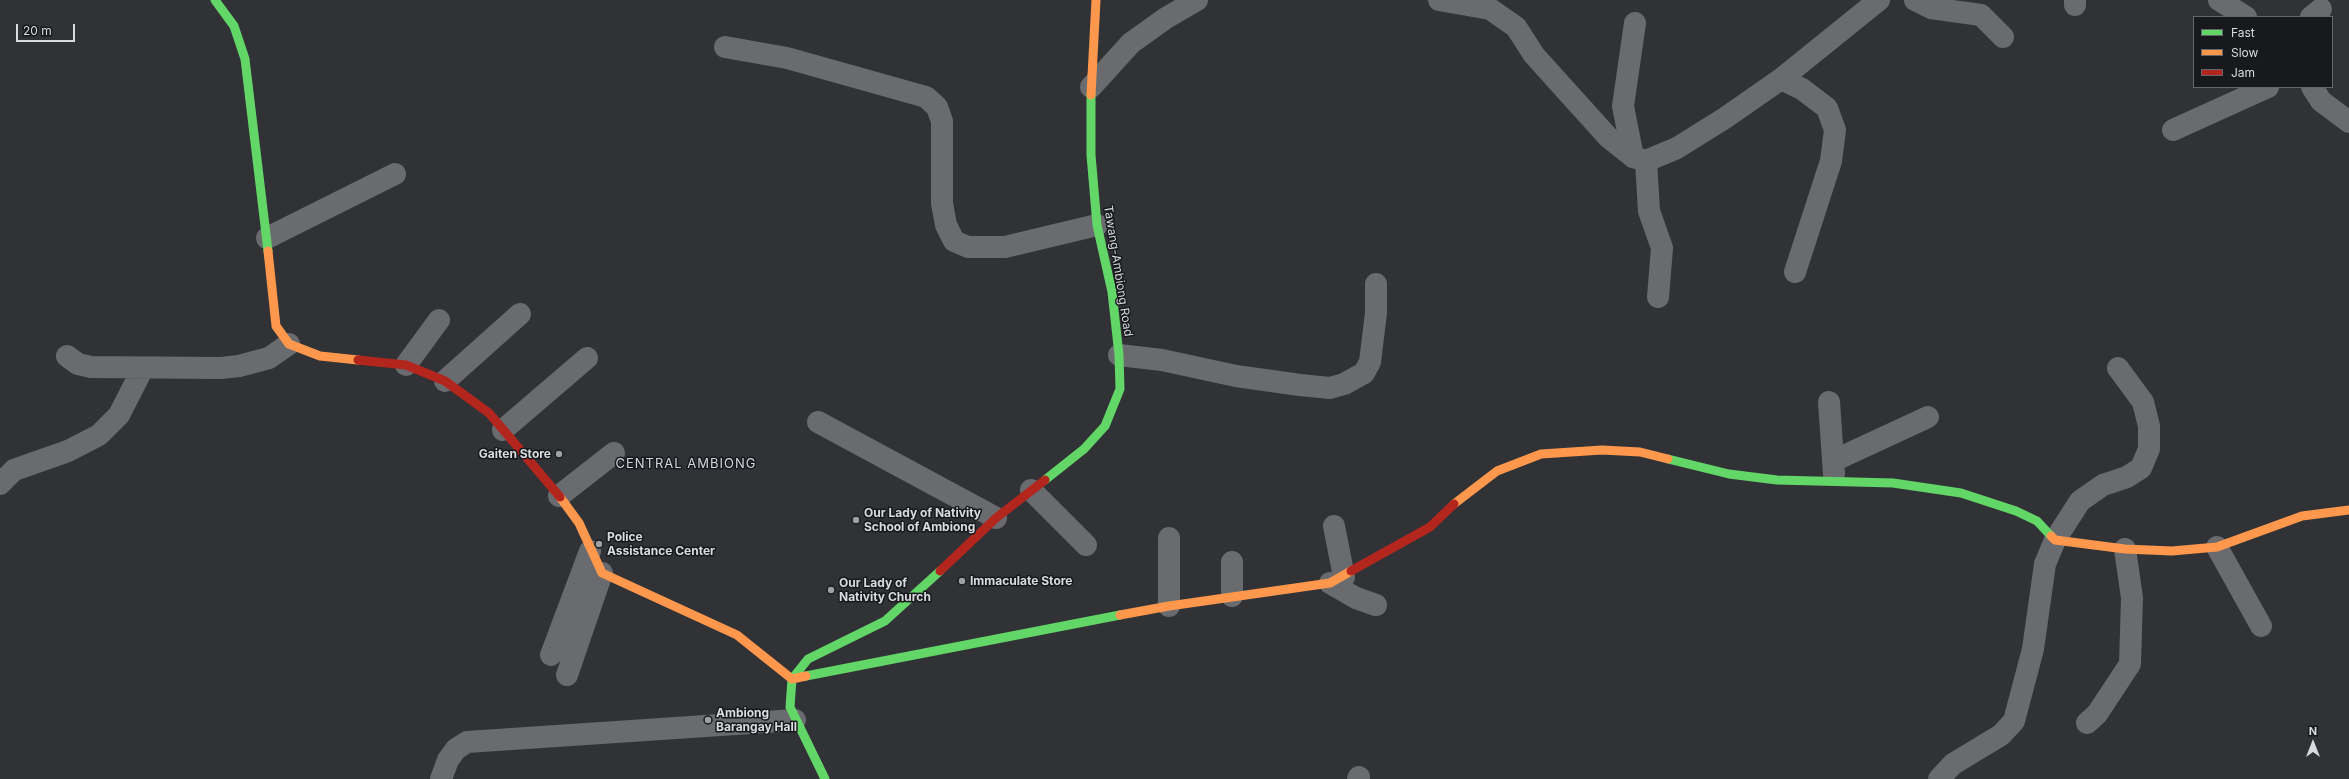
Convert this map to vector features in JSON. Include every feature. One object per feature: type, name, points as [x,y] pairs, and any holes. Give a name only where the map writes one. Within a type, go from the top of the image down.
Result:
[{"type":"street","name":"Tawang-Ambiong Road","points":[[792,679],[808,659],[885,621],[996,518],[1084,449],[1105,426],[1114,408],[1120,389],[1119,355],[1112,292],[1097,225],[1091,154],[1091,87],[1096,0]]},
{"type":"street","points":[[1091,87],[1113,65],[1131,43],[1166,18],[1197,0]]},
{"type":"street","points":[[1439,0],[1490,9],[1516,27],[1534,55],[1575,102],[1608,137],[1640,159]]},
{"type":"street","points":[[1640,159],[1677,148],[1781,79],[1822,44],[1879,0]]},
{"type":"street","points":[[1915,0],[1931,8],[1981,15],[2003,37]]},
{"type":"street","points":[[2219,0],[2244,16]]},
{"type":"street","points":[[218,2],[234,26],[245,59],[267,238],[272,301],[276,326],[289,344],[320,356],[406,365],[445,381],[490,413],[559,496],[579,523],[590,551],[602,573],[737,635],[792,679],[1169,606],[1337,580],[1430,527],[1460,498],[1497,471],[1541,454],[1602,450],[1640,452],[1729,474],[1777,480],[1893,484],[1961,493],[2016,511],[2037,521],[2055,540],[2125,549],[2172,551],[2217,547],[2302,516],[2349,510]]},
{"type":"street","points":[[1635,23],[1623,106],[1640,159],[1649,211],[1662,248],[1658,297]]},
{"type":"street","points":[[725,47],[787,58],[926,97],[937,107],[942,121],[942,203],[946,225],[954,241],[968,247],[1005,247],[1097,225]]},
{"type":"street","points":[[1781,79],[1802,89],[1826,108],[1835,130],[1831,161],[1795,272]]},
{"type":"street","points":[[2173,130],[2266,88]]},
{"type":"street","points":[[2313,88],[2321,102],[2349,122]]},
{"type":"street","points":[[267,238],[395,174]]},
{"type":"street","points":[[1119,355],[1162,360],[1236,376],[1330,388],[1344,384],[1364,373],[1370,362],[1376,313],[1376,284]]},
{"type":"street","points":[[445,381],[520,314]]},
{"type":"street","points":[[406,365],[439,320]]},
{"type":"street","points":[[67,356],[78,364],[91,367],[143,368],[239,366],[270,358],[289,344]]},
{"type":"street","points":[[503,430],[587,358]]},
{"type":"street","points":[[0,484],[14,470],[68,451],[99,435],[119,415],[143,368]]},
{"type":"street","points":[[1939,779],[1953,764],[2001,735],[2014,721],[2033,649],[2045,564],[2055,540],[2080,501],[2103,485],[2127,477],[2141,468],[2149,449],[2149,426],[2143,402],[2118,368]]},
{"type":"street","points":[[1829,402],[1834,483]]},
{"type":"street","points":[[1833,461],[1928,417]]},
{"type":"street","points":[[818,422],[996,518]]},
{"type":"street","points":[[559,496],[614,453]]},
{"type":"street","points":[[1031,490],[1086,545]]},
{"type":"street","points":[[1334,526],[1337,580],[1356,598],[1376,605]]},
{"type":"street","points":[[1169,538],[1169,606]]},
{"type":"street","points":[[2217,547],[2261,626]]},
{"type":"street","points":[[2087,723],[2097,714],[2130,664],[2132,598],[2125,549]]},
{"type":"street","points":[[551,655],[590,551]]},
{"type":"street","points":[[1232,562],[1232,596]]},
{"type":"street","points":[[567,675],[602,573]]},
{"type":"street","points":[[792,679],[790,707],[825,779]]},
{"type":"street","points":[[441,779],[448,760],[456,749],[467,742],[795,720]]},
{"type":"traffic: fast","points":[[215,0],[234,26],[245,59],[268,251]]},
{"type":"traffic: fast","points":[[1045,480],[1084,449],[1105,426],[1120,389],[1119,355],[1112,292],[1097,225],[1091,155],[1091,95]]},
{"type":"traffic: fast","points":[[1668,459],[1729,474],[1777,480],[1893,483],[1961,493],[2016,511],[2037,521],[2051,536]]},
{"type":"traffic: fast","points":[[825,779],[790,707],[792,679],[808,659],[885,621],[940,571]]},
{"type":"traffic: fast","points":[[806,676],[1120,615]]},
{"type":"traffic: slow","points":[[1091,95],[1096,0]]},
{"type":"traffic: slow","points":[[268,251],[276,326],[289,344],[320,356],[358,360]]},
{"type":"traffic: slow","points":[[1454,504],[1497,471],[1541,454],[1602,450],[1640,452],[1668,459]]},
{"type":"traffic: slow","points":[[560,497],[579,523],[602,573],[737,635],[792,679],[806,676]]},
{"type":"traffic: slow","points":[[2051,536],[2055,540],[2125,549],[2172,551],[2217,547],[2302,516],[2349,510]]},
{"type":"traffic: slow","points":[[1120,615],[1169,606],[1330,583],[1351,571]]},
{"type":"traffic: jam","points":[[358,360],[406,365],[445,381],[489,413],[560,497]]},
{"type":"traffic: jam","points":[[940,571],[996,518],[1045,480]]},
{"type":"traffic: jam","points":[[1351,571],[1430,527],[1454,504]]},
{"type":"place","name":"Gaiten Store","points":[[559,454]]},
{"type":"place","name":"Our Lady of Nativity School of Ambiong","points":[[856,520]]},
{"type":"place","name":"Police Assistance Center","points":[[599,544]]},
{"type":"place","name":"Immaculate Store","points":[[962,581]]},
{"type":"place","name":"Our Lady of Nativity Church","points":[[831,590]]},
{"type":"place","name":"Ambiong Barangay Hall","points":[[708,720]]},
{"type":"district","name":"CENTRAL AMBIONG","points":[[686,464]]}]
